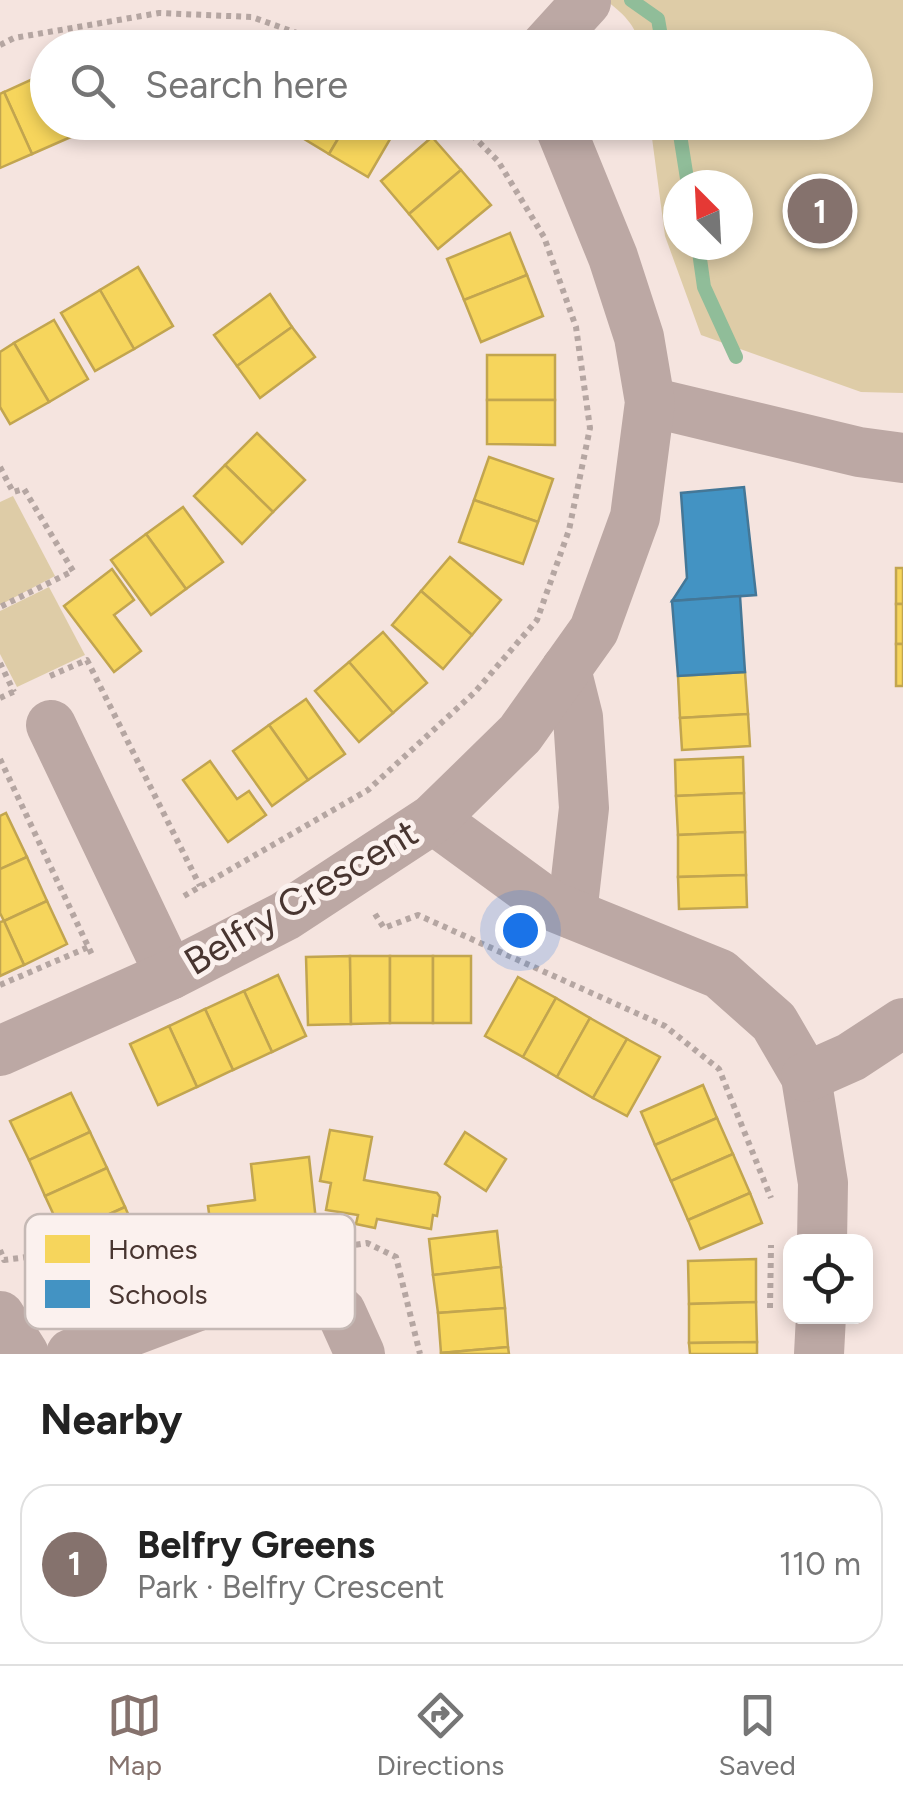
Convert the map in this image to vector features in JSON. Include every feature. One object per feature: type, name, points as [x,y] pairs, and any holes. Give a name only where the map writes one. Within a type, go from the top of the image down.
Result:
[{"type":"street","points":[[560,30],[586,2]]},
{"type":"street","name":"Belfry Crescent","points":[[0,1051],[170,975],[285,916],[433,819],[520,734],[594,630],[635,518],[650,402],[639,337],[565,140]]},
{"type":"street","points":[[650,402],[858,452],[903,458]]},
{"type":"street","points":[[566,670],[578,717],[584,808],[572,914]]},
{"type":"street","points":[[51,725],[170,975]]},
{"type":"street","points":[[433,819],[552,906],[720,974],[774,1022],[806,1076],[823,1183],[822,1234]]},
{"type":"street","points":[[806,1076],[852,1057],[903,1022]]},
{"type":"street","points":[[0,1316],[24,1354]]},
{"type":"street","points":[[819,1354],[821,1324]]},
{"type":"street","points":[[72,1354],[138,1329]]},
{"type":"street","points":[[349,1329],[360,1354]]},
{"type":"path","points":[[59,30],[159,12],[252,17],[288,30]]},
{"type":"path","points":[[0,44],[30,35]]},
{"type":"path","points":[[183,897],[368,790],[475,692],[537,620],[569,530],[590,428],[576,327],[544,237],[498,160],[477,140]]},
{"type":"path","points":[[0,467],[13,492],[24,490],[73,571],[0,607]]},
{"type":"path","points":[[0,662],[14,692]]},
{"type":"path","points":[[0,758],[96,963]]},
{"type":"path","points":[[368,904],[384,928],[418,914],[664,1026],[719,1068],[771,1194],[771,1214]]},
{"type":"path","points":[[0,985],[103,940]]},
{"type":"path","points":[[770,1314],[771,1234]]},
{"type":"shaded area","points":[[605,0],[903,0],[903,393],[861,392],[701,335],[674,260],[753,260],[753,170],[663,170],[663,221],[652,140],[873,140],[873,30],[634,30]]},
{"type":"shaded area","points":[[13,496],[55,576],[0,605],[0,502]]},
{"type":"shaded area","points":[[49,587],[85,655],[17,687],[0,654],[0,611]]},
{"type":"building: Homes","points":[[30,80],[30,140],[64,140],[32,154],[4,92]]},
{"type":"building: Homes","points":[[4,92],[32,154],[0,168],[0,94]]},
{"type":"building: Homes","points":[[306,140],[337,140],[329,154]]},
{"type":"building: Homes","points":[[337,140],[390,140],[368,177],[329,154]]},
{"type":"building: Homes","points":[[429,140],[435,140],[461,170],[409,214],[381,181]]},
{"type":"building: Homes","points":[[461,170],[491,205],[438,249],[409,214]]},
{"type":"building: Homes","points":[[510,233],[527,275],[464,300],[447,259]]},
{"type":"building: Homes","points":[[138,267],[173,326],[134,349],[100,290]]},
{"type":"building: Homes","points":[[527,275],[543,316],[481,342],[464,300]]},
{"type":"building: Homes","points":[[100,290],[134,349],[95,371],[61,313]]},
{"type":"building: Homes","points":[[270,294],[292,327],[237,366],[214,335]]},
{"type":"building: Homes","points":[[54,320],[88,379],[49,402],[14,343]]},
{"type":"building: Homes","points":[[292,327],[315,357],[260,398],[237,366]]},
{"type":"building: Homes","points":[[14,343],[49,402],[10,424],[0,407],[0,352]]},
{"type":"building: Homes","points":[[487,355],[555,355],[555,400],[487,400]]},
{"type":"building: Homes","points":[[487,400],[555,400],[555,445],[487,444]]},
{"type":"building: Homes","points":[[257,433],[305,480],[273,512],[225,465]]},
{"type":"building: Homes","points":[[489,457],[553,479],[538,522],[474,500]]},
{"type":"building: Homes","points":[[225,465],[273,512],[242,544],[194,496]]},
{"type":"building: Homes","points":[[474,500],[538,522],[523,564],[459,542]]},
{"type":"building: Homes","points":[[183,507],[223,562],[186,589],[146,534]]},
{"type":"building: Homes","points":[[146,534],[186,589],[151,615],[111,560]]},
{"type":"building: Homes","points":[[450,557],[501,600],[472,635],[421,591]]},
{"type":"building: Homes","points":[[896,568],[903,568],[903,604],[896,604]]},
{"type":"building: Homes","points":[[112,569],[134,600],[114,615],[141,651],[114,672],[64,606]]},
{"type":"building: Homes","points":[[421,591],[472,635],[443,669],[392,625]]},
{"type":"building: Homes","points":[[896,604],[903,604],[903,644],[896,644]]},
{"type":"building: Homes","points":[[383,632],[427,683],[393,713],[349,662]]},
{"type":"building: Homes","points":[[896,644],[903,644],[903,686],[896,686]]},
{"type":"building: Homes","points":[[349,662],[393,713],[359,742],[315,691]]},
{"type":"building: Homes","points":[[745,672],[748,714],[680,718],[678,676]]},
{"type":"building: Homes","points":[[306,699],[345,754],[308,780],[269,725]]},
{"type":"building: Homes","points":[[748,714],[750,746],[682,750],[680,718]]},
{"type":"building: Homes","points":[[269,725],[308,780],[272,806],[233,751]]},
{"type":"building: Homes","points":[[743,757],[744,793],[676,796],[675,760]]},
{"type":"building: Homes","points":[[210,761],[237,799],[249,791],[266,815],[228,842],[183,780]]},
{"type":"building: Homes","points":[[744,793],[745,832],[678,835],[676,796]]},
{"type":"building: Homes","points":[[6,813],[27,857],[0,869],[0,816]]},
{"type":"building: Homes","points":[[745,832],[746,875],[678,877],[678,835]]},
{"type":"building: Homes","points":[[27,857],[47,901],[4,921],[0,913],[0,869]]},
{"type":"building: Homes","points":[[746,875],[747,907],[679,909],[678,877]]},
{"type":"building: Homes","points":[[47,901],[67,944],[24,965],[4,921]]},
{"type":"building: Homes","points":[[4,921],[24,965],[0,976],[0,922]]},
{"type":"building: Homes","points":[[350,956],[351,1024],[308,1025],[306,957]]},
{"type":"building: Homes","points":[[350,956],[390,956],[390,1023],[351,1024]]},
{"type":"building: Homes","points":[[390,956],[433,956],[433,1023],[390,1023]]},
{"type":"building: Homes","points":[[433,956],[471,956],[471,1023],[433,1023]]},
{"type":"building: Homes","points":[[278,975],[306,1036],[272,1052],[244,991]]},
{"type":"building: Homes","points":[[518,977],[556,998],[523,1057],[485,1036]]},
{"type":"building: Homes","points":[[244,991],[272,1052],[233,1070],[205,1009]]},
{"type":"building: Homes","points":[[556,998],[590,1018],[557,1077],[523,1057]]},
{"type":"building: Homes","points":[[205,1009],[233,1070],[197,1087],[169,1026]]},
{"type":"building: Homes","points":[[590,1018],[627,1039],[593,1098],[557,1077]]},
{"type":"building: Homes","points":[[169,1026],[197,1087],[158,1105],[130,1044]]},
{"type":"building: Homes","points":[[627,1039],[660,1057],[627,1116],[593,1098]]},
{"type":"building: Homes","points":[[703,1085],[717,1118],[655,1145],[641,1112]]},
{"type":"building: Homes","points":[[71,1093],[90,1132],[29,1160],[10,1121]]},
{"type":"building: Homes","points":[[717,1118],[733,1154],[671,1181],[655,1145]]},
{"type":"building: Homes","points":[[330,1130],[372,1137],[364,1180],[437,1193],[437,1216],[433,1215],[431,1229],[377,1219],[375,1228],[356,1224],[358,1215],[326,1210],[331,1183],[320,1181]]},
{"type":"building: Homes","points":[[90,1132],[107,1168],[45,1196],[29,1160]]},
{"type":"building: Homes","points":[[465,1132],[506,1159],[486,1191],[445,1164]]},
{"type":"building: Homes","points":[[733,1154],[750,1193],[688,1220],[671,1181]]},
{"type":"building: Homes","points":[[309,1157],[315,1214],[209,1214],[208,1206],[255,1200],[251,1164]]},
{"type":"building: Homes","points":[[107,1168],[125,1207],[110,1214],[53,1214],[45,1196]]},
{"type":"building: Homes","points":[[750,1193],[762,1223],[700,1249],[688,1220]]},
{"type":"building: Homes","points":[[125,1207],[128,1214],[110,1214]]},
{"type":"building: Homes","points":[[497,1231],[501,1267],[433,1275],[429,1239]]},
{"type":"building: Homes","points":[[756,1259],[756,1302],[689,1304],[688,1261]]},
{"type":"building: Homes","points":[[501,1267],[505,1308],[438,1313],[433,1275]]},
{"type":"building: Homes","points":[[756,1302],[757,1342],[689,1343],[689,1304]]},
{"type":"building: Homes","points":[[505,1308],[508,1347],[441,1353],[438,1313]]},
{"type":"building: Homes","points":[[757,1342],[757,1354],[690,1354],[689,1343]]},
{"type":"building: Homes","points":[[508,1347],[509,1354],[441,1354],[441,1353]]},
{"type":"building: Schools","points":[[744,487],[756,595],[672,601],[687,578],[681,493]]},
{"type":"building: Schools","points":[[740,596],[745,672],[678,676],[672,601]]},
{"type":"waterway","points":[[631,0],[658,19],[660,30]]},
{"type":"waterway","points":[[681,140],[686,170]]},
{"type":"waterway","points":[[700,260],[704,287],[736,357]]},
{"type":"place","name":"Belfry Greens","points":[[820,211]]}]
